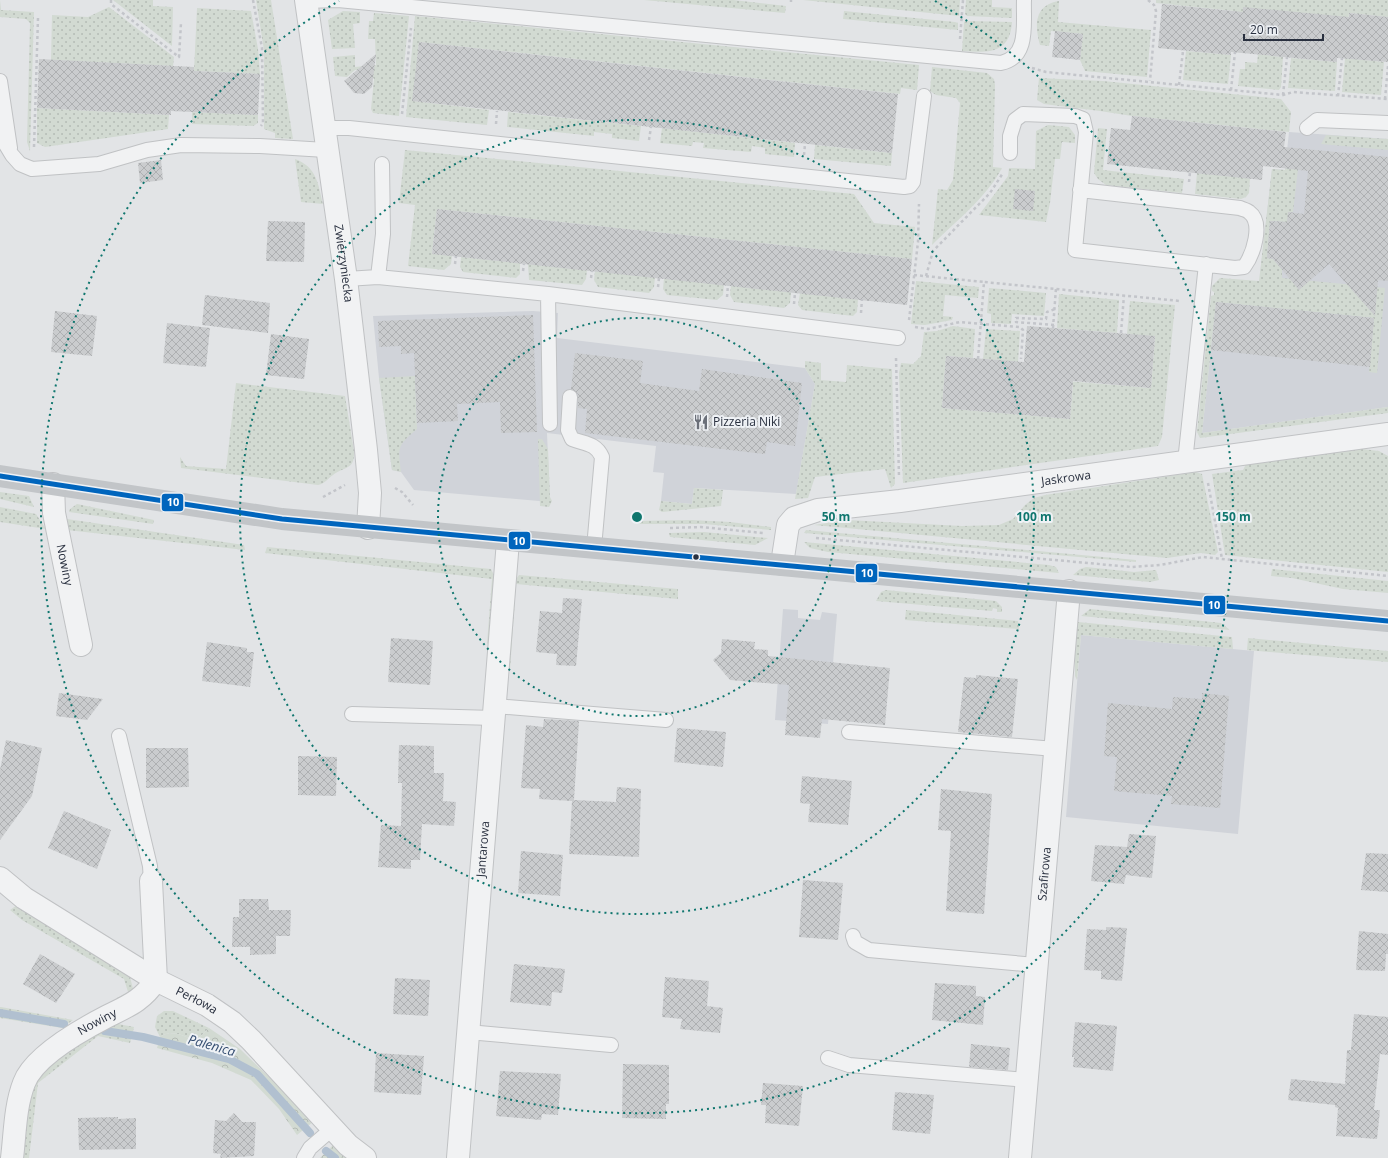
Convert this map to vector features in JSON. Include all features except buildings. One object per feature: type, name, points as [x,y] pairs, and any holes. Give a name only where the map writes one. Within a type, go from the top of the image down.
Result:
[{"type":"main road","points":[[0,476],[254,515],[368,528],[782,564],[1388,621]]},
{"type":"street","name":"Zwierzyniecka","points":[[306,0],[326,150],[346,279],[370,483],[368,528]]},
{"type":"street","name":"Jaskrowa","points":[[782,564],[785,535],[788,525],[794,518],[804,513],[1388,434]]},
{"type":"street","name":"Nowiny","points":[[53,484],[54,513],[81,646]]},
{"type":"street","name":"Jantarowa","points":[[458,1158],[508,541]]},
{"type":"street","name":"Szafirowa","points":[[1020,1158],[1069,591]]},
{"type":"street","name":"Perłowa","points":[[0,878],[24,898],[156,980],[207,1005],[232,1022],[251,1040],[348,1145],[365,1158]]},
{"type":"street","points":[[151,881],[156,980]]},
{"type":"street","name":"Nowiny","points":[[12,1158],[21,1094],[24,1083],[32,1069],[44,1057],[86,1028],[134,1003],[148,992],[156,980]]},
{"type":"lane","points":[[306,0],[338,0],[1001,63],[1014,58],[1022,45],[1024,0]]},
{"type":"lane","points":[[0,81],[12,155]]},
{"type":"lane","points":[[323,128],[348,128],[904,187],[910,186],[913,182],[924,96]]},
{"type":"lane","points":[[1010,153],[1010,136],[1015,120],[1023,114],[1075,116],[1083,119],[1086,132],[1080,190],[1075,250],[1235,268],[1244,267],[1253,253],[1256,228],[1255,220],[1249,212],[1240,208],[1080,190]]},
{"type":"lane","points":[[1307,128],[1317,120],[1388,123]]},
{"type":"lane","points":[[0,135],[12,155],[20,164],[32,170],[99,164],[147,150],[181,145],[260,146],[326,150]]},
{"type":"lane","points":[[378,277],[383,234],[382,164]]},
{"type":"lane","points":[[1195,460],[1206,264]]},
{"type":"lane","points":[[346,279],[378,277],[548,294],[898,338]]},
{"type":"lane","points":[[548,294],[550,424]]},
{"type":"lane","points":[[570,398],[568,430],[572,439],[592,444],[598,449],[602,457],[594,548]]},
{"type":"lane","points":[[352,714],[494,712],[666,720]]},
{"type":"lane","points":[[849,732],[1055,748]]},
{"type":"lane","points":[[119,736],[150,866],[151,881]]},
{"type":"lane","points":[[853,936],[855,942],[869,950],[1036,965]]},
{"type":"lane","points":[[468,1032],[611,1045]]},
{"type":"lane","points":[[828,1058],[849,1065],[1026,1080]]},
{"type":"lane","points":[[304,1158],[310,1148],[333,1128]]},
{"type":"path","points":[[111,0],[111,4],[179,57],[181,23]]},
{"type":"path","points":[[253,0],[262,48],[263,123],[254,128]]},
{"type":"path","points":[[959,59],[963,0]]},
{"type":"path","points":[[1148,0],[1154,5],[1156,11],[1150,81]]},
{"type":"path","points":[[379,132],[380,118],[402,120],[413,7]]},
{"type":"path","points":[[36,150],[34,146],[38,18]]},
{"type":"path","points":[[1179,84],[1183,51]]},
{"type":"path","points":[[1231,90],[1235,52]]},
{"type":"path","points":[[1283,95],[1287,57]]},
{"type":"path","points":[[1014,58],[1035,70],[1046,72],[1283,95],[1293,92],[1386,99],[1388,66]]},
{"type":"path","points":[[1338,96],[1342,58]]},
{"type":"path","points":[[495,130],[497,110]]},
{"type":"path","points":[[649,146],[651,127]]},
{"type":"path","points":[[803,161],[805,144]]},
{"type":"path","points":[[926,276],[933,251],[990,193],[1001,179],[1010,153]]},
{"type":"path","points":[[905,324],[908,322],[910,317],[920,198]]},
{"type":"path","points":[[914,275],[1180,300],[1179,308]]},
{"type":"path","points":[[978,359],[984,282]]},
{"type":"path","points":[[1055,309],[1047,312],[1046,319],[1016,318],[1016,322],[1054,326],[1055,309],[1056,288]]},
{"type":"path","points":[[1121,333],[1124,295]]},
{"type":"path","points":[[860,319],[862,300]]},
{"type":"path","points":[[900,501],[896,374],[899,323],[928,329],[960,322],[1020,327],[1023,330],[1021,359]]},
{"type":"path","points":[[1195,460],[1222,559]]},
{"type":"path","points":[[316,496],[324,497],[341,486],[349,483],[370,483],[395,488],[402,492],[411,504],[416,507]]},
{"type":"path","points":[[663,528],[701,527],[1131,567],[1160,565],[1203,557],[1388,576]]},
{"type":"shaded area","points":[[1289,132],[1388,139],[1388,407],[1202,433],[1216,302],[1260,306],[1264,276],[1260,275],[1272,169],[1285,170]]},
{"type":"shaded area","points":[[533,311],[558,313],[557,338],[805,368],[815,384],[796,494],[694,488],[692,504],[661,501],[664,473],[653,472],[656,446],[547,433],[550,502],[414,490],[401,472],[392,470],[379,378],[373,316]]},
{"type":"shaded area","points":[[783,609],[798,610],[798,618],[820,620],[822,612],[837,614],[828,724],[775,720]]},
{"type":"shaded area","points":[[1081,635],[1254,651],[1238,834],[1066,817]]},
{"type":"green space","points":[[0,0],[1,10],[34,12],[30,151],[27,142],[30,23],[26,19],[0,17]]},
{"type":"green space","points":[[113,0],[153,0],[153,6],[173,7],[172,46]]},
{"type":"green space","points":[[256,0],[271,0],[293,139],[275,138],[275,133],[264,129],[264,50]]},
{"type":"green space","points":[[644,0],[733,0],[786,6],[785,13]]},
{"type":"green space","points":[[803,0],[960,0],[959,16]]},
{"type":"green space","points":[[966,0],[992,0],[992,7],[1012,8],[1012,18],[967,16],[965,14]]},
{"type":"green space","points":[[1156,0],[1388,0],[1388,17],[1349,13],[1348,25],[1243,18],[1235,11],[1156,3]]},
{"type":"green space","points":[[1059,1],[1058,22],[1151,30],[1147,77],[1085,71],[1080,60],[1083,34],[1051,31],[1049,46],[1040,45],[1037,30],[1038,17],[1045,7],[1051,3]]},
{"type":"green space","points":[[109,7],[174,57],[173,66],[51,60],[52,15],[88,17]]},
{"type":"green space","points":[[197,8],[251,11],[258,49],[260,74],[194,71]]},
{"type":"green space","points":[[343,11],[360,12],[360,23],[353,24],[355,48],[332,49],[328,20]]},
{"type":"green space","points":[[844,11],[955,22],[958,23],[958,30],[843,19]]},
{"type":"green space","points":[[374,13],[409,16],[399,116],[373,113],[371,109],[374,79],[367,70],[355,70],[347,77],[335,76],[333,57],[355,55],[355,67],[376,65],[375,39],[368,39],[369,21],[373,21]]},
{"type":"green space","points":[[415,16],[919,65],[917,90],[901,88],[900,94],[419,42],[413,101],[489,110],[487,125],[406,117]]},
{"type":"green space","points":[[964,22],[1012,22],[1010,33],[1002,46],[989,51],[972,52],[962,51]]},
{"type":"green space","points":[[1186,51],[1231,55],[1228,84],[1183,80]]},
{"type":"green space","points":[[1258,54],[1283,57],[1281,87],[1279,90],[1238,86],[1240,69],[1245,69],[1245,62],[1257,63]]},
{"type":"green space","points":[[1291,58],[1337,62],[1335,91],[1288,88]]},
{"type":"green space","points":[[1345,58],[1384,62],[1381,95],[1342,92]]},
{"type":"green space","points":[[932,67],[987,73],[994,79],[993,167],[1002,168],[988,189],[979,199],[932,245],[938,189],[947,190],[953,180],[960,103],[956,98],[936,95],[930,91]]},
{"type":"green space","points":[[1039,78],[1103,81],[1281,99],[1291,112],[1289,132],[1132,116],[1044,104],[1037,100]]},
{"type":"green space","points":[[37,108],[169,115],[168,129],[45,147],[37,143]]},
{"type":"green space","points":[[192,112],[258,115],[258,123],[253,126],[192,124]]},
{"type":"green space","points":[[508,112],[641,126],[639,141],[612,138],[612,134],[594,132],[594,136],[507,127]]},
{"type":"green space","points":[[1048,125],[1069,127],[1075,135],[1075,143],[1062,142],[1060,159],[1055,159],[1050,203],[1046,222],[979,215],[1008,176],[1009,168],[1035,169],[1036,131]]},
{"type":"green space","points":[[662,128],[795,143],[794,157],[765,154],[765,148],[752,146],[751,152],[703,148],[704,143],[693,142],[692,146],[660,143]]},
{"type":"green space","points":[[1098,128],[1107,129],[1103,170],[1184,179],[1182,193],[1106,185],[1098,179],[1094,173]]},
{"type":"green space","points":[[1326,135],[1388,139],[1388,150],[1321,144]]},
{"type":"green space","points":[[815,145],[892,153],[891,166],[814,159]]},
{"type":"green space","points":[[1287,148],[1298,169],[1293,212],[1289,212],[1287,222],[1270,221],[1267,258],[1273,259],[1282,269],[1282,278],[1385,288],[1377,373],[1369,372],[1374,318],[1216,302],[1202,433],[1388,407],[1388,413],[1200,438],[1197,432],[1211,296],[1214,295],[1212,286],[1220,278],[1259,281],[1272,169],[1285,170]]},
{"type":"green space","points":[[405,150],[854,194],[874,223],[915,227],[912,259],[437,209],[432,253],[452,256],[451,264],[444,270],[408,266],[415,205],[399,203]]},
{"type":"green space","points":[[295,159],[302,162],[312,171],[318,183],[323,204],[301,202]]},
{"type":"green space","points":[[1197,173],[1250,178],[1249,193],[1246,197],[1241,199],[1195,194]]},
{"type":"green space","points":[[461,257],[520,263],[520,274],[516,278],[463,272],[460,267]]},
{"type":"green space","points":[[528,264],[587,270],[586,279],[582,285],[529,280]]},
{"type":"green space","points":[[595,271],[655,277],[654,287],[649,293],[598,287],[594,280]]},
{"type":"green space","points":[[664,278],[724,285],[723,295],[717,300],[667,295],[663,289]]},
{"type":"green space","points":[[916,281],[979,287],[978,298],[945,295],[943,316],[953,317],[952,320],[925,325],[911,324]]},
{"type":"green space","points":[[731,285],[791,292],[790,303],[784,308],[734,302],[730,295]]},
{"type":"green space","points":[[989,288],[1046,293],[1044,316],[1012,314],[1011,324],[991,323],[991,314],[987,313]]},
{"type":"green space","points":[[800,293],[858,299],[857,312],[853,316],[802,310],[798,305]]},
{"type":"green space","points":[[1059,294],[1119,300],[1117,333],[1057,328]]},
{"type":"green space","points":[[1130,301],[1175,305],[1162,437],[1158,446],[903,483],[899,373],[901,363],[913,364],[921,356],[924,332],[937,331],[953,326],[975,329],[973,358],[946,356],[942,408],[1070,419],[1073,385],[1066,381],[1151,388],[1155,337],[1127,334]]},
{"type":"green space","points":[[986,329],[1020,331],[1018,362],[983,359]]},
{"type":"green space","points":[[805,361],[821,363],[821,380],[846,382],[847,365],[892,369],[895,484],[891,488],[885,469],[815,477],[808,498],[795,499],[815,384],[805,368]]},
{"type":"green space","points":[[415,376],[417,429],[402,443],[400,448],[399,457],[401,472],[392,470],[379,378]]},
{"type":"green space","points":[[236,383],[345,396],[354,451],[353,462],[351,465],[337,472],[318,485],[181,468],[180,457],[186,466],[226,469]]},
{"type":"green space","points":[[538,439],[542,439],[548,449],[550,497],[552,501],[549,507],[540,506]]},
{"type":"green space","points":[[1362,449],[1379,451],[1388,456],[1388,572],[1225,555],[1212,474],[1243,470],[1246,464]]},
{"type":"green space","points":[[1196,472],[1202,474],[1218,552],[1215,555],[1201,553],[1167,558],[814,525],[847,520],[962,526],[999,525],[1013,519],[1025,505],[1034,498],[1045,495]]},
{"type":"green space","points":[[694,488],[723,490],[721,506],[662,512],[659,510],[661,501],[692,504]]},
{"type":"green space","points":[[0,492],[29,496],[34,507],[0,499]]},
{"type":"green space","points":[[77,504],[154,520],[153,524],[69,512],[70,509]]},
{"type":"green space","points":[[0,507],[36,514],[46,529],[0,522]]},
{"type":"green space","points":[[67,519],[244,545],[245,550],[67,530]]},
{"type":"green space","points":[[692,520],[730,522],[771,527],[771,530],[704,524],[636,524],[637,521]]},
{"type":"green space","points":[[806,530],[1136,560],[1136,562],[804,533]]},
{"type":"green space","points":[[704,532],[768,538],[755,545],[670,537],[669,533]]},
{"type":"green space","points":[[804,542],[1049,565],[1056,567],[1059,573],[828,552],[810,548]]},
{"type":"green space","points":[[267,547],[491,569],[495,577],[490,642],[487,644],[492,579],[265,553]]},
{"type":"green space","points":[[1086,567],[1134,572],[1156,570],[1159,580],[1150,582],[1073,575],[1080,569]]},
{"type":"green space","points":[[1272,569],[1388,581],[1388,593],[1343,589],[1292,578],[1271,576]]},
{"type":"green space","points":[[519,575],[678,589],[678,599],[516,584],[510,670],[507,669],[516,579]]},
{"type":"green space","points":[[886,590],[996,601],[1002,607],[1002,612],[997,612],[997,609],[993,608],[992,611],[876,601],[881,592]]},
{"type":"green space","points":[[1090,609],[1221,623],[1230,630],[1081,616]]},
{"type":"green space","points":[[906,610],[1018,621],[1019,629],[905,620]]},
{"type":"green space","points":[[1078,622],[1232,637],[1233,649],[1081,635],[1077,680],[1075,676],[1075,629]]},
{"type":"green space","points":[[1248,638],[1388,651],[1388,662],[1247,650]]},
{"type":"green space","points":[[20,903],[129,973],[133,989],[131,995],[119,1000],[117,998],[128,992],[124,979],[22,920],[10,910]]},
{"type":"green space","points":[[0,1007],[73,1020],[62,1028],[0,1018]]},
{"type":"green space","points":[[164,1011],[173,1011],[209,1028],[196,1041],[173,1033],[160,1037],[155,1027],[157,1016]]},
{"type":"green space","points":[[113,1023],[134,1027],[130,1043],[98,1036],[38,1083],[29,1158],[21,1158],[27,1100],[32,1085],[37,1077],[65,1053],[104,1026]]},
{"type":"green space","points":[[209,1028],[240,1049],[314,1121],[297,1135],[279,1109],[251,1080],[212,1063],[157,1048],[160,1037],[164,1035],[173,1033],[196,1041]]},
{"type":"green space","points":[[335,1143],[351,1158],[320,1158]]},
{"type":"waterway","name":"Palenica","points":[[0,1013],[64,1024]]},
{"type":"waterway","name":"Palenica","points":[[105,1031],[143,1037],[229,1059],[257,1074],[310,1133]]},
{"type":"waterway","name":"Palenica","points":[[326,1151],[335,1158]]},
{"type":"transit line","name":"10","points":[[0,476],[282,519],[1388,621]]},
{"type":"place","name":"Pizzeria Niki","points":[[701,422]]}]
